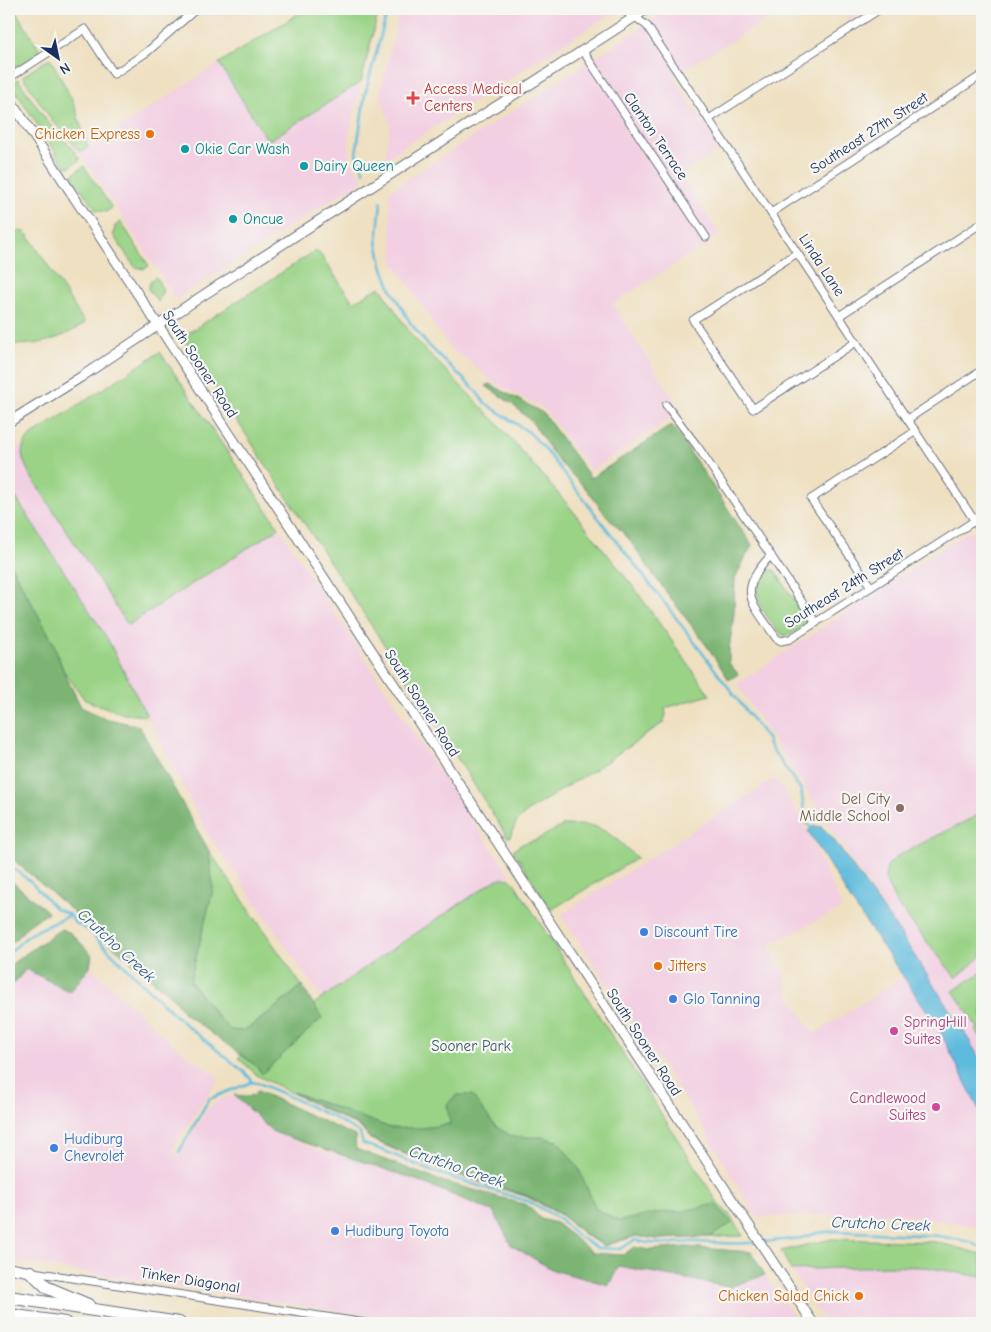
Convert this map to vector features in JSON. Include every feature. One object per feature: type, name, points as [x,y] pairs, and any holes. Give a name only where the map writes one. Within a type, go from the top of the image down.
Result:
[{"type":"highway","points":[[31,1272],[48,1288],[107,1312]]},
{"type":"highway","points":[[9,1297],[179,1323]]},
{"type":"highway","points":[[9,1315],[65,1323]]},
{"type":"main road","points":[[624,9],[634,17]]},
{"type":"main road","points":[[9,422],[647,9]]},
{"type":"main road","name":"South Sooner Road","points":[[9,98],[813,1323]]},
{"type":"main road","name":"Tinker Diagonal","points":[[9,1268],[31,1272]]},
{"type":"street","points":[[9,78],[85,29],[114,74],[147,52],[180,21],[194,11],[201,9]]},
{"type":"street","points":[[709,119],[880,9]]},
{"type":"street","name":"Linda Lane","points":[[634,17],[647,26],[982,532]]},
{"type":"street","name":"Clanton Terrace","points":[[583,51],[706,237]]},
{"type":"street","name":"Southeast 27th Street","points":[[771,214],[982,75]]},
{"type":"street","points":[[839,316],[982,223]]},
{"type":"street","points":[[797,253],[693,320],[753,410],[856,342]]},
{"type":"street","points":[[908,419],[982,370]]},
{"type":"street","points":[[666,405],[698,447],[816,624]]},
{"type":"street","points":[[871,587],[811,498],[916,431]]},
{"type":"street","name":"Southeast 24th Street","points":[[771,555],[752,581],[750,593],[753,604],[776,638],[781,641],[790,639],[816,624],[982,516]]},
{"type":"street","name":"Tinker Diagonal","points":[[31,1272],[366,1323]]},
{"type":"shaded area","points":[[400,9],[618,9],[385,159],[390,124],[380,93]]},
{"type":"shaded area","points":[[670,9],[784,9],[673,76],[721,149],[680,175],[720,235],[613,304],[681,411],[591,471],[544,409],[491,381],[472,363],[450,349],[393,261],[389,191]]},
{"type":"shaded area","points":[[843,9],[868,9],[850,20]]},
{"type":"shaded area","points":[[219,63],[268,140],[361,82],[349,135],[349,158],[363,180],[176,299],[80,153]]},
{"type":"shaded area","points":[[160,352],[279,528],[437,769],[510,875],[323,1000],[206,831],[147,716],[124,714],[85,700],[9,562],[9,454]]},
{"type":"shaded area","name":"Del City Middle School","points":[[969,531],[978,532],[982,539],[982,1060],[737,684]]},
{"type":"shaded area","points":[[775,778],[801,818],[842,908],[768,946],[783,971],[788,994],[814,1034],[903,977],[938,1027],[982,1116],[982,1194],[979,1201],[977,1226],[899,1214],[756,1217],[695,1114],[561,915]]},
{"type":"shaded area","points":[[90,967],[175,1046],[219,1078],[172,1151],[178,1156],[208,1108],[221,1099],[234,1095],[273,1132],[314,1148],[411,1178],[494,1212],[511,1245],[729,1287],[765,1275],[798,1323],[413,1323],[9,1259],[9,989],[26,969],[70,992]]},
{"type":"shaded area","points":[[887,1266],[926,1267],[982,1277],[982,1323],[825,1322],[791,1270]]},
{"type":"green space","points":[[9,9],[14,9],[42,53],[17,68],[9,53]]},
{"type":"green space","points":[[306,9],[379,9],[361,82],[268,141],[219,63]]},
{"type":"green space","points":[[50,58],[73,101],[88,148],[80,152],[51,119],[23,77]]},
{"type":"green space","points":[[18,79],[46,120],[73,149],[80,160],[69,167],[64,166],[13,87],[13,82]]},
{"type":"green space","points":[[84,166],[112,208],[106,212],[96,210],[73,178],[73,174]]},
{"type":"green space","points":[[121,222],[149,266],[144,269],[135,267],[113,235],[115,226]]},
{"type":"green space","points":[[19,231],[25,232],[28,235],[85,323],[49,341],[19,345],[9,344],[9,237]]},
{"type":"green space","points":[[315,251],[320,254],[353,302],[380,287],[412,336],[495,421],[569,506],[635,589],[710,695],[665,708],[666,715],[663,723],[597,768],[529,810],[517,821],[510,837],[507,837],[421,701],[182,337]]},
{"type":"green space","points":[[156,277],[163,290],[158,302],[148,289],[151,280]]},
{"type":"green space","points":[[160,352],[279,528],[128,625],[30,475],[23,460],[22,452],[25,442],[29,437]]},
{"type":"green space","points":[[490,384],[543,413],[591,478],[672,425],[752,545],[735,578],[729,663],[738,674],[729,680],[709,649],[628,538],[605,514],[587,490],[558,461],[532,422],[512,404],[486,386]]},
{"type":"green space","points":[[9,487],[107,638],[147,716],[124,714],[85,700],[63,670],[53,642],[9,562]]},
{"type":"green space","points":[[9,562],[53,642],[63,670],[81,707],[104,718],[139,726],[209,851],[213,890],[190,981],[230,1030],[243,1031],[302,986],[322,1018],[262,1074],[255,1065],[184,1013],[174,999],[9,856]]},
{"type":"green space","points":[[771,570],[776,572],[805,617],[807,625],[787,636],[777,630],[772,624],[762,608],[757,593],[760,580]]},
{"type":"green space","points":[[982,813],[982,956],[956,978],[896,903],[885,879],[887,866],[899,855]]},
{"type":"green space","points":[[564,825],[589,825],[598,828],[616,839],[637,858],[551,910],[513,850]]},
{"type":"green space","points":[[209,851],[302,986],[243,1031],[230,1030],[190,981],[213,890]]},
{"type":"green space","points":[[9,879],[48,912],[29,925],[9,946]]},
{"type":"green space","name":"Sooner Park","points":[[497,879],[510,879],[515,884],[720,1206],[728,1213],[743,1236],[657,1239],[636,1236],[604,1246],[586,1236],[561,1215],[527,1197],[442,1170],[370,1139],[361,1128],[258,1076],[238,1058],[373,962]]},
{"type":"green space","points":[[61,929],[71,933],[92,955],[90,967],[70,992],[26,969],[9,989],[9,968],[14,962]]},
{"type":"green space","points":[[982,972],[982,1039],[976,1030],[978,1028],[953,991]]},
{"type":"green space","points":[[258,1091],[355,1136],[356,1149],[438,1180],[527,1205],[541,1219],[556,1223],[593,1253],[623,1255],[634,1247],[649,1250],[686,1247],[751,1252],[765,1275],[729,1287],[619,1266],[609,1285],[553,1270],[511,1245],[494,1212],[411,1178],[273,1132],[234,1095],[251,1096]]},
{"type":"green space","points":[[293,1092],[391,1128],[422,1128],[450,1124],[447,1104],[457,1095],[472,1095],[495,1126],[513,1137],[541,1137],[558,1141],[579,1169],[596,1209],[619,1221],[715,1204],[732,1223],[710,1237],[657,1239],[636,1236],[605,1245],[586,1235],[562,1215],[528,1196],[441,1169],[370,1138],[361,1127]]},
{"type":"green space","points":[[832,1239],[936,1242],[981,1254],[982,1277],[926,1267],[887,1266],[791,1270],[781,1251]]},
{"type":"water","points":[[814,826],[822,827],[831,836],[899,932],[966,1035],[982,1063],[982,1116],[938,1027],[852,902],[808,831]]},
{"type":"water","points":[[982,1194],[982,1233],[977,1226],[979,1201]]},
{"type":"waterway","points":[[364,172],[356,154],[365,94],[388,9]]},
{"type":"waterway","points":[[381,202],[377,242],[382,265],[390,287],[411,324],[427,344],[475,390],[485,403],[530,433],[544,448],[768,740],[769,745],[801,790],[806,821],[813,831]]},
{"type":"waterway","name":"Crutcho Creek","points":[[9,867],[32,883],[55,908],[70,915],[75,923],[88,930],[180,1020],[243,1071],[252,1082],[261,1084],[334,1118],[360,1133],[363,1144],[431,1171],[530,1202],[560,1219],[576,1235],[597,1248],[620,1249],[635,1240],[655,1244],[698,1242],[741,1244],[758,1242]]},
{"type":"waterway","points":[[9,953],[30,934],[70,915]]},
{"type":"waterway","points":[[179,1152],[209,1099],[252,1082]]},
{"type":"waterway","name":"Crutcho Creek","points":[[764,1242],[801,1238],[817,1233],[835,1231],[939,1236],[970,1242],[982,1248]]},
{"type":"place","name":"Access Medical Centers","points":[[413,98]]},
{"type":"place","name":"Chicken Express","points":[[150,134]]},
{"type":"place","name":"Okie Car Wash","points":[[185,149]]},
{"type":"place","name":"Dairy Queen","points":[[304,166]]},
{"type":"place","name":"Oncue","points":[[233,219]]},
{"type":"place","name":"Del City Middle School","points":[[900,808]]},
{"type":"place","name":"Discount Tire","points":[[644,932]]},
{"type":"place","name":"Jitters","points":[[658,966]]},
{"type":"place","name":"Glo Tanning","points":[[673,999]]},
{"type":"place","name":"SpringHill Suites","points":[[894,1031]]},
{"type":"place","name":"Candlewood Suites","points":[[936,1107]]},
{"type":"place","name":"Hudiburg Chevrolet","points":[[54,1148]]},
{"type":"place","name":"Hudiburg Toyota","points":[[335,1231]]},
{"type":"place","name":"Chicken Salad Chick","points":[[859,1296]]}]
